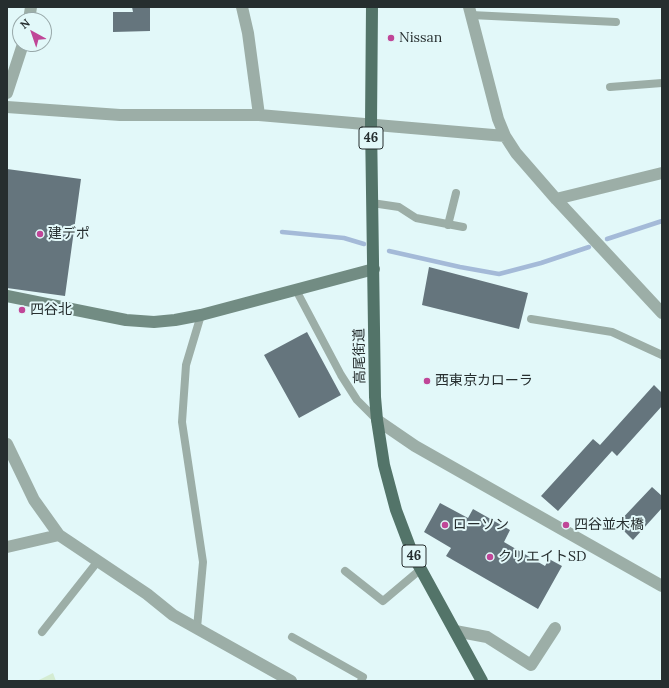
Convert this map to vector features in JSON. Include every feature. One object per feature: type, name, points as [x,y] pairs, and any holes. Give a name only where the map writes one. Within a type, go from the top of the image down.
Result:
[{"type":"main road","name":"高尾街道","points":[[372,7],[371,124],[375,396],[384,465],[396,510],[413,555],[482,681]]},
{"type":"street","points":[[242,7],[248,33],[259,115]]},
{"type":"street","points":[[470,11],[498,119],[505,136],[516,153],[556,199],[662,313]]},
{"type":"street","points":[[7,93],[20,52]]},
{"type":"street","points":[[7,107],[120,114],[259,115],[505,136]]},
{"type":"street","points":[[556,199],[662,173]]},
{"type":"street","points":[[7,296],[126,320],[154,322],[201,315],[374,269]]},
{"type":"street","points":[[377,420],[415,446],[662,586]]},
{"type":"street","points":[[7,444],[34,500],[59,535],[147,594],[173,615],[291,681]]},
{"type":"street","points":[[9,549],[59,535]]},
{"type":"street","points":[[455,631],[487,637],[531,665],[556,628]]},
{"type":"lane","points":[[470,11],[616,22]]},
{"type":"lane","points":[[610,87],[662,83]]},
{"type":"lane","points":[[448,225],[456,193]]},
{"type":"lane","points":[[372,203],[399,207],[416,218],[463,228]]},
{"type":"lane","points":[[296,290],[341,375],[357,400],[377,420]]},
{"type":"lane","points":[[197,628],[203,562],[182,422],[186,364],[201,315]]},
{"type":"lane","points":[[531,319],[612,332],[662,355]]},
{"type":"lane","points":[[42,632],[98,561]]},
{"type":"lane","points":[[344,571],[383,601],[421,569]]},
{"type":"lane","points":[[292,637],[362,677],[361,681]]},
{"type":"green space","points":[[53,673],[56,681],[37,681]]},
{"type":"building","points":[[132,7],[150,7],[150,31],[113,32],[113,12],[133,12]]},
{"type":"building","name":"建デポ","points":[[7,169],[81,179],[65,296],[7,288]]},
{"type":"building","points":[[429,267],[528,293],[519,329],[422,305]]},
{"type":"building","points":[[307,332],[341,395],[299,418],[264,355]]},
{"type":"building","points":[[654,385],[662,393],[662,406],[617,456],[612,451],[558,511],[541,496],[593,439],[600,445]]},
{"type":"building","points":[[652,487],[662,496],[662,508],[633,540],[617,524]]},
{"type":"building","name":"クリエイトSD","points":[[440,503],[468,518],[473,509],[510,530],[504,542],[545,566],[549,559],[562,566],[538,609],[446,556],[451,548],[424,532]]},
{"type":"waterway","points":[[607,239],[662,221]]},
{"type":"waterway","points":[[282,232],[344,238],[364,244]]},
{"type":"waterway","points":[[389,251],[499,274],[541,263],[589,247]]},
{"type":"place","name":"Nissan","points":[[391,38]]},
{"type":"place","name":"建デポ","points":[[40,234]]},
{"type":"place","name":"四谷北","points":[[22,310]]},
{"type":"place","name":"西東京カローラ","points":[[427,381]]},
{"type":"place","name":"ローソン","points":[[445,525]]},
{"type":"place","name":"四谷並木橋","points":[[566,525]]},
{"type":"place","name":"クリエイトSD","points":[[490,557]]}]
